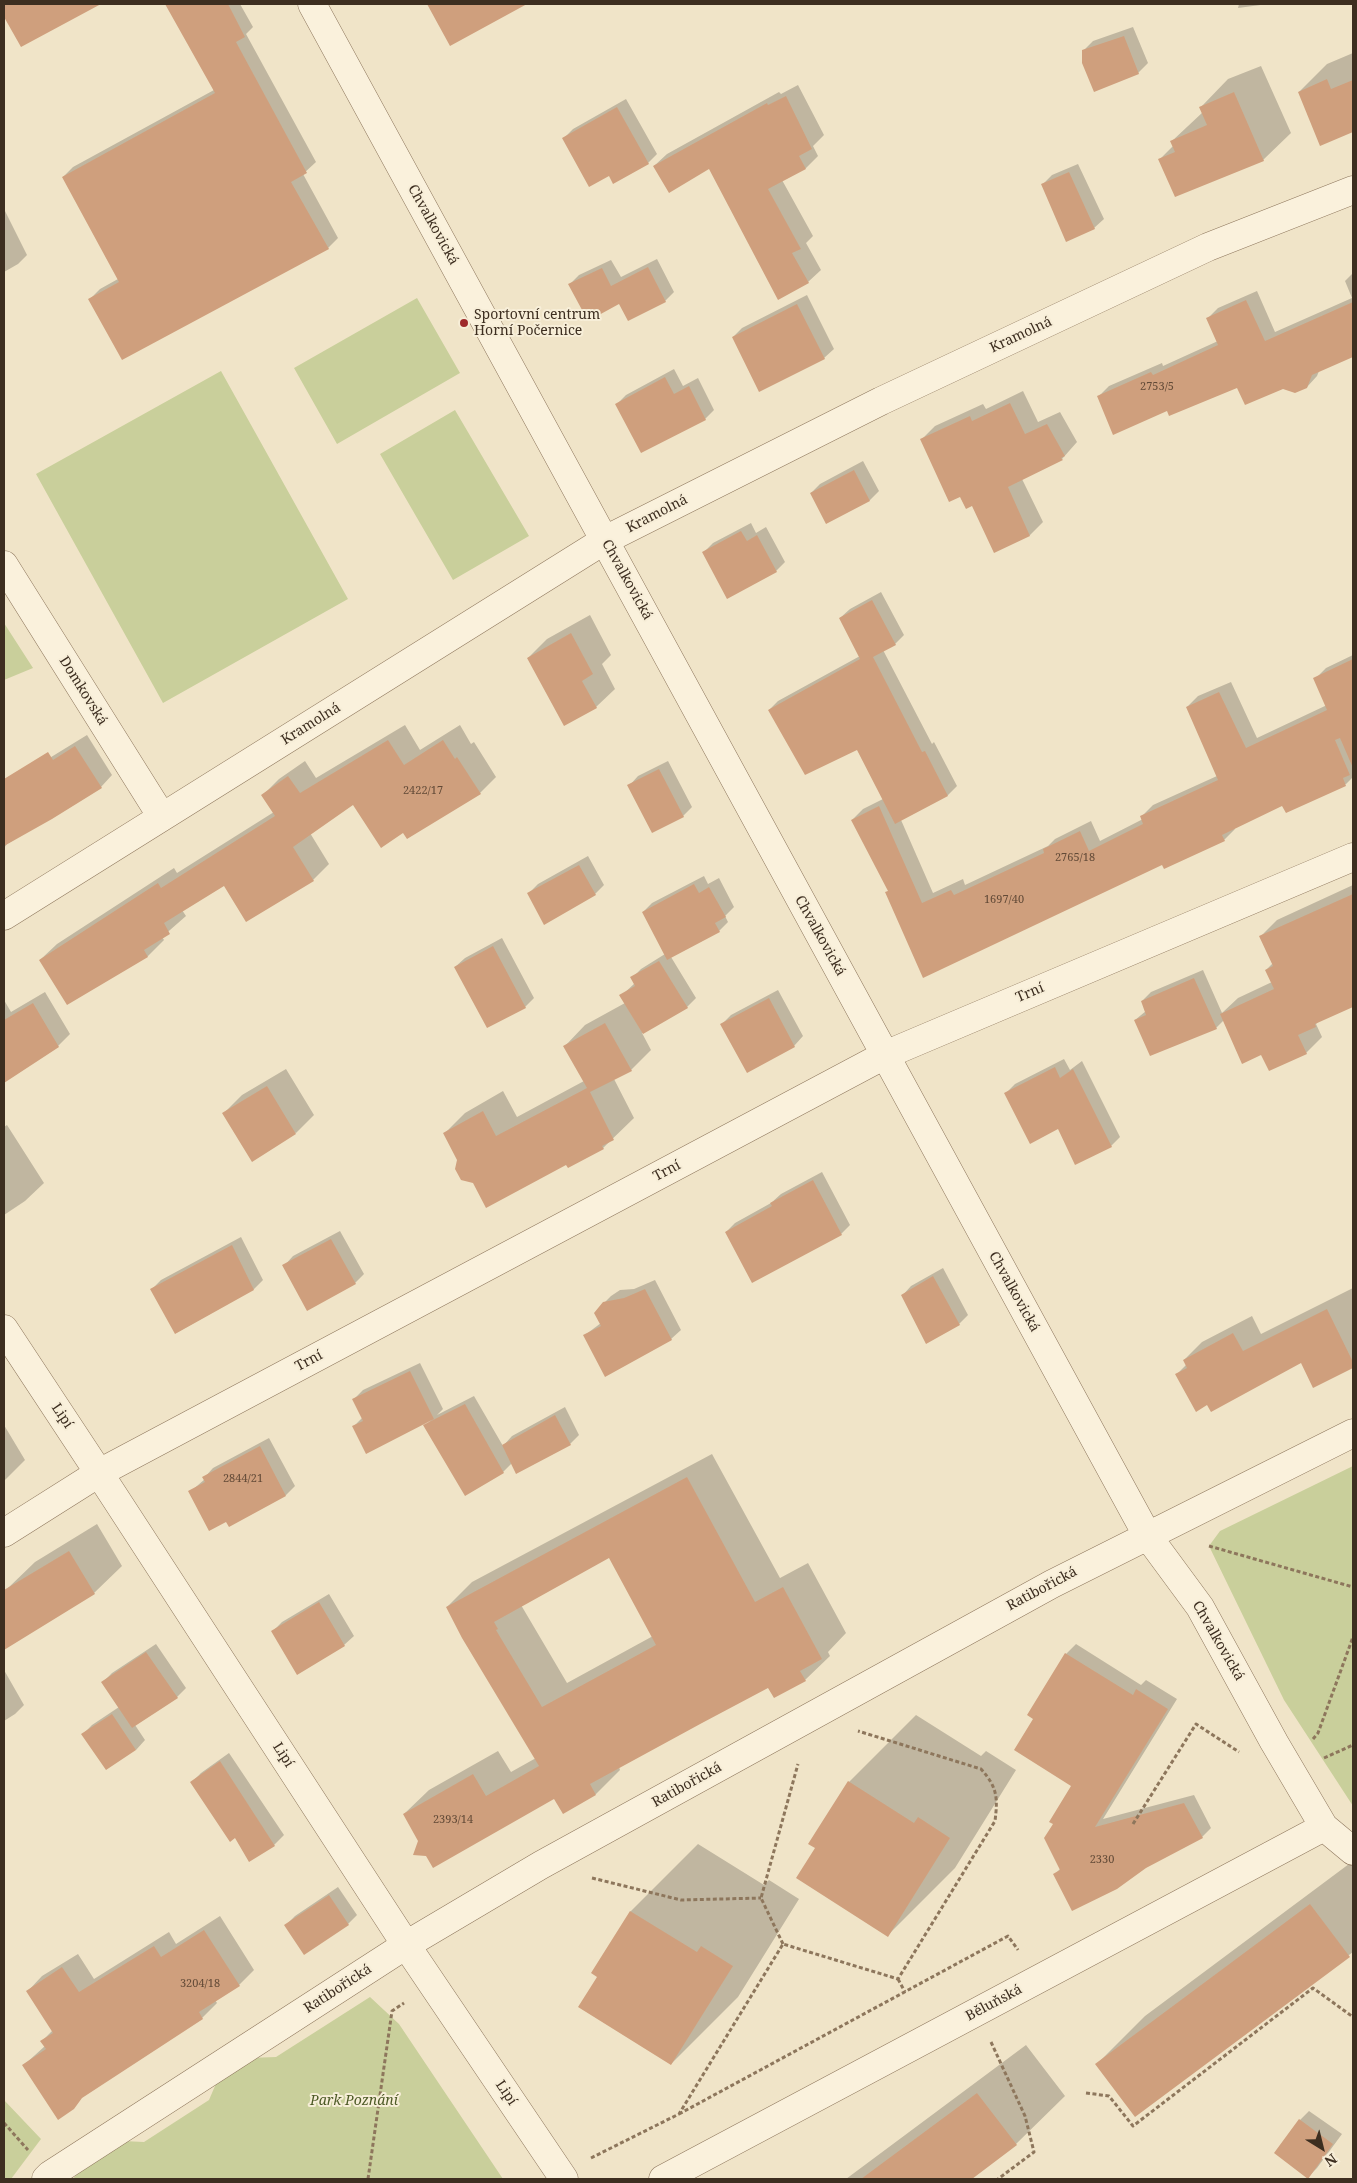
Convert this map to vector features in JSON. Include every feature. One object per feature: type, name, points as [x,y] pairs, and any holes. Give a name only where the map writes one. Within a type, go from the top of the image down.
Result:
[{"type":"street","name":"Chvalkovická","points":[[312,4],[1147,1535],[1200,1607],[1274,1742],[1324,1827],[1353,1851]]},
{"type":"street","name":"Kramolná","points":[[4,916],[605,540],[881,401],[1200,251],[1353,190]]},
{"type":"street","name":"Domkovská","points":[[4,565],[162,817]]},
{"type":"street","name":"Trní","points":[[4,1533],[99,1473],[885,1055],[1353,857]]},
{"type":"street","name":"Lipí","points":[[4,1329],[406,1945],[564,2179]]},
{"type":"street","name":"Ratibořická","points":[[46,2179],[406,1945],[541,1865],[1022,1599],[1353,1433]]},
{"type":"street","name":"Běluňská","points":[[663,2179],[1324,1827]]},
{"type":"path","points":[[1204,1545],[1353,1587]]},
{"type":"path","points":[[1133,1824],[1196,1724],[1243,1756],[1292,1732],[1304,1752],[1318,1733],[1353,1637]]},
{"type":"path","points":[[898,1978],[995,1821],[998,1801],[993,1782],[981,1769],[811,1717],[761,1898],[783,1944],[898,1978],[905,1992]]},
{"type":"path","points":[[1317,1761],[1353,1745]]},
{"type":"path","points":[[541,1865],[681,1900],[761,1898]]},
{"type":"path","points":[[588,2160],[679,2114],[1008,1936],[1039,1979]]},
{"type":"path","points":[[679,2114],[783,1944]]},
{"type":"path","points":[[368,2179],[392,2011],[432,1984]]},
{"type":"path","points":[[1086,2093],[1109,2096],[1133,2126],[1313,1988],[1353,2017]]},
{"type":"path","points":[[998,2037],[991,2041],[1025,2116],[1034,2152],[998,2179]]},
{"type":"green space","points":[[417,298],[460,373],[337,444],[294,368]]},
{"type":"green space","points":[[221,371],[348,599],[163,703],[36,474]]},
{"type":"green space","points":[[455,410],[529,536],[453,580],[380,454]]},
{"type":"green space","points":[[4,623],[33,668],[4,680]]},
{"type":"green space","points":[[1353,1466],[1353,1806],[1284,1700],[1209,1546],[1220,1531]]},
{"type":"green space","name":"Park Poznání","points":[[370,1997],[399,2024],[503,2179],[73,2179],[78,2173],[123,2141],[144,2142],[209,2100],[218,2079],[249,2058],[276,2057]]},
{"type":"green space","points":[[4,2100],[41,2139],[11,2179],[4,2179]]},
{"type":"building","points":[[4,4],[101,4],[21,47],[4,17]]},
{"type":"building","points":[[165,4],[228,4],[245,37],[236,42],[307,173],[291,182],[329,249],[122,360],[88,299],[119,282],[62,177],[215,93]]},
{"type":"building","points":[[427,4],[527,4],[450,46]]},
{"type":"building","points":[[1124,36],[1139,74],[1094,92],[1082,63],[1082,50]]},
{"type":"building","points":[[1327,79],[1331,89],[1353,80],[1353,132],[1320,146],[1298,92]]},
{"type":"building","points":[[1234,92],[1264,161],[1175,197],[1158,159],[1175,152],[1170,141],[1207,125],[1199,107]]},
{"type":"building","points":[[786,96],[812,149],[799,156],[806,169],[768,189],[801,249],[792,253],[809,283],[778,300],[709,169],[669,193],[653,166],[767,103],[768,105]]},
{"type":"building","points":[[617,107],[649,164],[613,184],[609,176],[589,187],[562,138]]},
{"type":"building","points":[[1069,172],[1095,229],[1066,242],[1041,184]]},
{"type":"building","points":[[648,267],[666,302],[628,321],[619,304],[588,321],[568,284],[602,268],[611,286]]},
{"type":"building","points":[[1246,300],[1265,341],[1353,302],[1353,357],[1312,375],[1307,388],[1295,393],[1283,389],[1245,405],[1237,388],[1169,416],[1167,411],[1113,435],[1097,396],[1151,372],[1153,375],[1218,345],[1206,318]]},
{"type":"building","points":[[797,304],[825,359],[759,392],[732,337]]},
{"type":"building","points":[[665,377],[674,394],[689,386],[706,420],[641,453],[615,404]]},
{"type":"building","points":[[1010,403],[1025,434],[1047,424],[1065,456],[1061,458],[1063,460],[1008,487],[1030,536],[994,553],[972,506],[966,509],[960,497],[949,502],[920,439],[970,416],[972,421]]},
{"type":"building","points":[[854,470],[870,501],[826,524],[810,493]]},
{"type":"building","points":[[741,531],[747,541],[757,535],[777,572],[727,599],[702,552]]},
{"type":"building","points":[[872,600],[896,645],[873,657],[922,752],[925,751],[948,796],[895,824],[857,750],[805,775],[768,710],[860,659],[839,618]]},
{"type":"building","points":[[571,633],[593,674],[582,681],[597,708],[564,726],[527,658]]},
{"type":"building","points":[[1353,659],[1353,768],[1340,738],[1335,740],[1350,775],[1343,778],[1346,786],[1286,813],[1282,806],[1222,835],[1225,841],[1164,869],[1162,865],[923,978],[885,892],[888,891],[851,820],[879,806],[922,903],[951,890],[954,895],[1044,853],[1043,849],[1080,831],[1089,851],[1143,824],[1140,816],[1218,780],[1186,707],[1219,692],[1246,748],[1327,710],[1313,678]]},
{"type":"building","points":[[388,740],[404,765],[443,740],[455,759],[457,757],[481,794],[407,839],[403,833],[381,848],[353,805],[293,847],[314,881],[246,922],[224,886],[164,923],[170,934],[144,950],[148,957],[67,1005],[39,960],[158,883],[161,888],[275,816],[261,795],[288,776],[300,793]]},
{"type":"building","points":[[75,746],[102,788],[4,846],[4,779],[48,752],[53,760]]},
{"type":"building","points":[[659,769],[684,817],[652,833],[627,785]]},
{"type":"building","points":[[579,865],[596,895],[544,925],[527,893]]},
{"type":"building","points":[[694,884],[699,893],[709,887],[726,917],[715,923],[720,932],[667,960],[642,912]]},
{"type":"building","points":[[1353,894],[1353,1007],[1315,1024],[1316,1027],[1298,1035],[1307,1054],[1269,1071],[1261,1055],[1242,1064],[1220,1014],[1274,989],[1265,970],[1273,966],[1259,936]]},
{"type":"building","points":[[493,946],[526,1008],[487,1028],[454,967]]},
{"type":"building","points":[[659,961],[688,1008],[643,1034],[619,995],[635,986],[630,977]]},
{"type":"building","points":[[1194,978],[1217,1029],[1150,1056],[1134,1020],[1146,1015],[1141,1001]]},
{"type":"building","points":[[769,998],[795,1047],[747,1073],[720,1024]]},
{"type":"building","points":[[33,1003],[59,1047],[4,1083],[4,1020]]},
{"type":"building","points":[[605,1023],[632,1071],[590,1092],[614,1140],[602,1146],[604,1149],[568,1168],[566,1165],[486,1208],[473,1183],[461,1180],[455,1169],[457,1160],[443,1133],[483,1111],[496,1136],[587,1088],[563,1046]]},
{"type":"building","points":[[1055,1067],[1060,1078],[1073,1069],[1112,1147],[1075,1165],[1058,1129],[1030,1144],[1004,1093]]},
{"type":"building","points":[[267,1086],[296,1134],[252,1162],[222,1113]]},
{"type":"building","points":[[813,1180],[842,1235],[752,1283],[725,1232],[772,1206],[770,1203]]},
{"type":"building","points":[[331,1239],[356,1284],[307,1311],[282,1265]]},
{"type":"building","points":[[232,1245],[254,1290],[175,1334],[150,1289]]},
{"type":"building","points":[[933,1276],[960,1325],[926,1344],[901,1295]]},
{"type":"building","points":[[645,1289],[672,1340],[605,1377],[583,1335],[601,1326],[594,1313],[603,1302],[624,1298]]},
{"type":"building","points":[[1327,1309],[1353,1362],[1353,1368],[1313,1388],[1301,1363],[1211,1412],[1207,1405],[1196,1412],[1175,1374],[1187,1368],[1183,1360],[1233,1333],[1243,1351]]},
{"type":"building","points":[[410,1371],[434,1419],[366,1454],[352,1426],[363,1421],[352,1399]]},
{"type":"building","points":[[465,1404],[504,1473],[465,1496],[423,1425]]},
{"type":"building","points":[[555,1415],[571,1445],[516,1474],[502,1445]]},
{"type":"building","points":[[260,1446],[286,1496],[229,1527],[226,1522],[209,1531],[188,1491],[205,1482],[202,1477]]},
{"type":"building","points":[[687,1477],[755,1602],[783,1587],[822,1659],[800,1671],[806,1681],[774,1698],[768,1688],[590,1784],[596,1795],[563,1814],[554,1799],[433,1868],[426,1856],[413,1855],[418,1841],[403,1814],[473,1774],[486,1796],[539,1766],[462,1638],[446,1607]],"holes":[[[609,1558],[656,1645],[542,1707],[496,1630],[498,1629],[494,1622]]]},
{"type":"building","points":[[69,1551],[95,1594],[4,1650],[4,1590]]},
{"type":"building","points":[[319,1602],[345,1646],[297,1675],[271,1631]]},
{"type":"building","points":[[146,1652],[178,1698],[132,1728],[101,1682]]},
{"type":"building","points":[[1065,1653],[1133,1695],[1136,1689],[1168,1709],[1095,1827],[1184,1803],[1203,1838],[1146,1868],[1117,1889],[1072,1911],[1053,1874],[1060,1870],[1044,1838],[1053,1824],[1049,1822],[1071,1786],[1014,1750],[1033,1719],[1027,1715]]},
{"type":"building","points":[[112,1714],[136,1750],[106,1770],[81,1734]]},
{"type":"building","points":[[220,1761],[275,1846],[249,1862],[235,1838],[230,1842],[190,1782]]},
{"type":"building","points":[[848,1781],[914,1823],[918,1817],[950,1838],[888,1937],[796,1878],[815,1848],[808,1844]]},
{"type":"building","points":[[329,1895],[349,1925],[304,1955],[284,1925]]},
{"type":"building","points":[[1310,1904],[1350,1957],[1135,2117],[1095,2064]]},
{"type":"building","points":[[630,1911],[697,1952],[701,1946],[733,1966],[671,2065],[578,2007],[597,1977],[591,1973]]},
{"type":"building","points":[[204,1930],[240,1986],[199,2012],[203,2019],[82,2098],[74,2109],[58,2120],[22,2065],[46,2049],[40,2041],[53,2033],[26,1991],[62,1967],[79,1992],[154,1946],[161,1957]]},
{"type":"building","points":[[977,2093],[1017,2145],[972,2179],[861,2179]]},
{"type":"building","points":[[1299,2119],[1333,2144],[1308,2179],[1274,2153]]},
{"type":"place","name":"Sportovní centrum Horní Počernice","points":[[464,323]]}]
